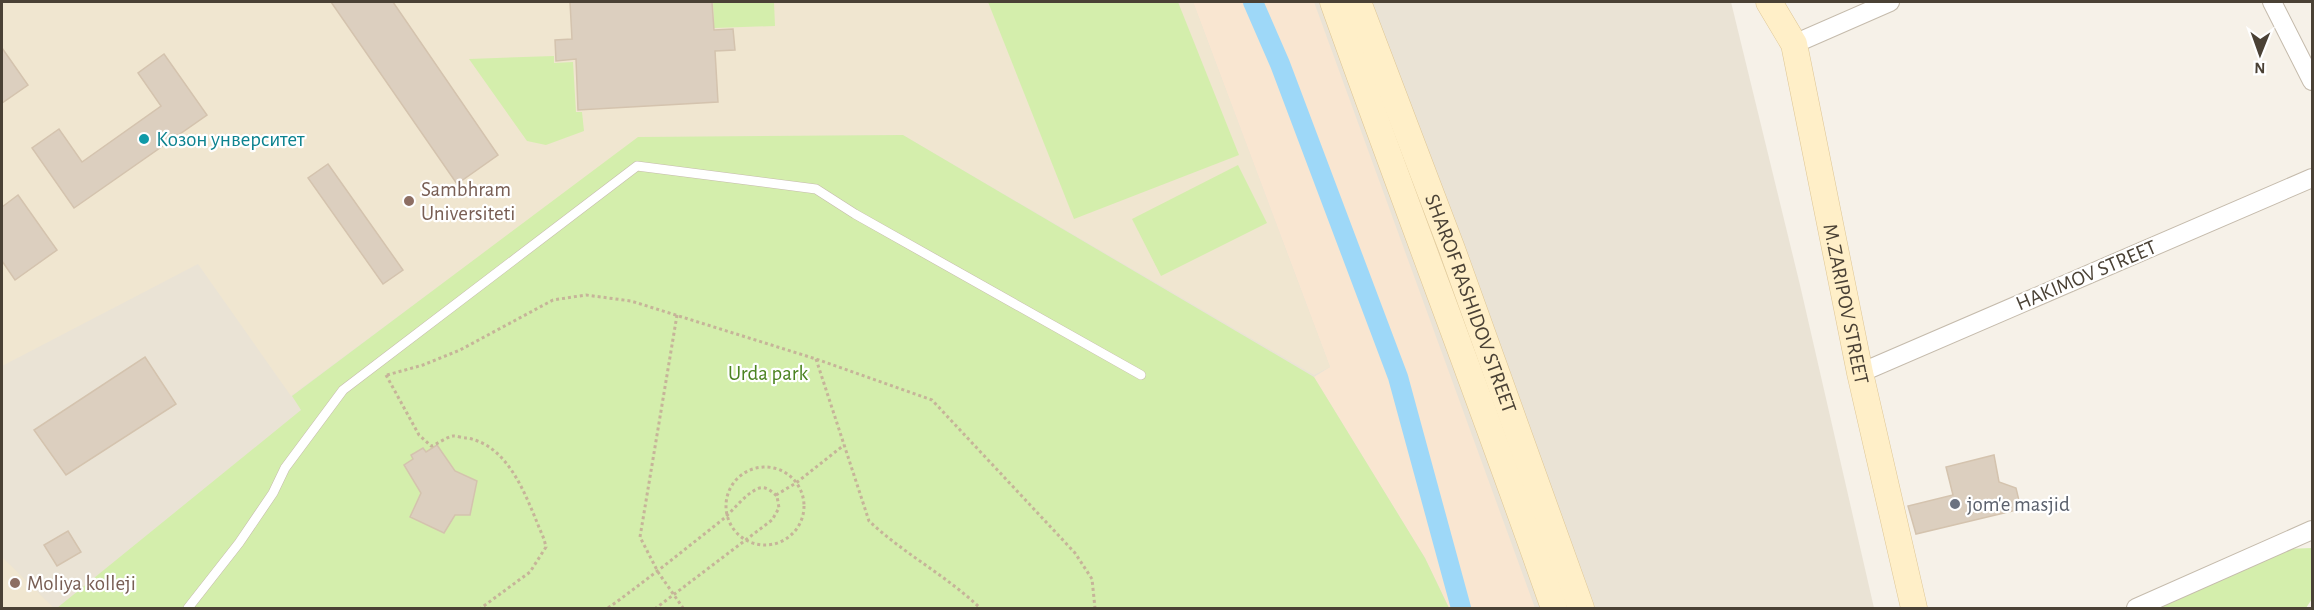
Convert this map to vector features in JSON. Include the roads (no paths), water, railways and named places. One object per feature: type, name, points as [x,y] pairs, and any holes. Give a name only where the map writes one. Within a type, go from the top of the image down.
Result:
[{"type":"street","points":[[1333,2],[1554,609]]},
{"type":"street","name":"SHAROF RASHIDOV STREET","points":[[1358,2],[1452,249],[1581,609]]},
{"type":"street","name":"M.ZARIPOV STREET","points":[[1769,2],[1794,44],[1860,373],[1914,609]]},
{"type":"street","points":[[1794,44],[1890,2]]},
{"type":"street","points":[[2272,2],[2313,81]]},
{"type":"street","name":"HAKIMOV STREET","points":[[1860,373],[2313,177]]},
{"type":"street","points":[[2136,609],[2313,530]]},
{"type":"lane","points":[[188,609],[239,543],[273,493],[285,468],[343,390],[637,166],[816,189],[855,214],[1141,375]]},
{"type":"waterway","points":[[1253,2],[1280,64],[1398,377],[1461,608]]},
{"type":"place","name":"Козон унверситет","points":[[144,139]]},
{"type":"place","name":"Sambhram Universiteti","points":[[409,201]]},
{"type":"place","name":"jom'e masjid","points":[[1955,504]]},
{"type":"place","name":"Moliya kolleji","points":[[15,583]]},
{"type":"park label","name":"Urda park","points":[[768,373]]}]
